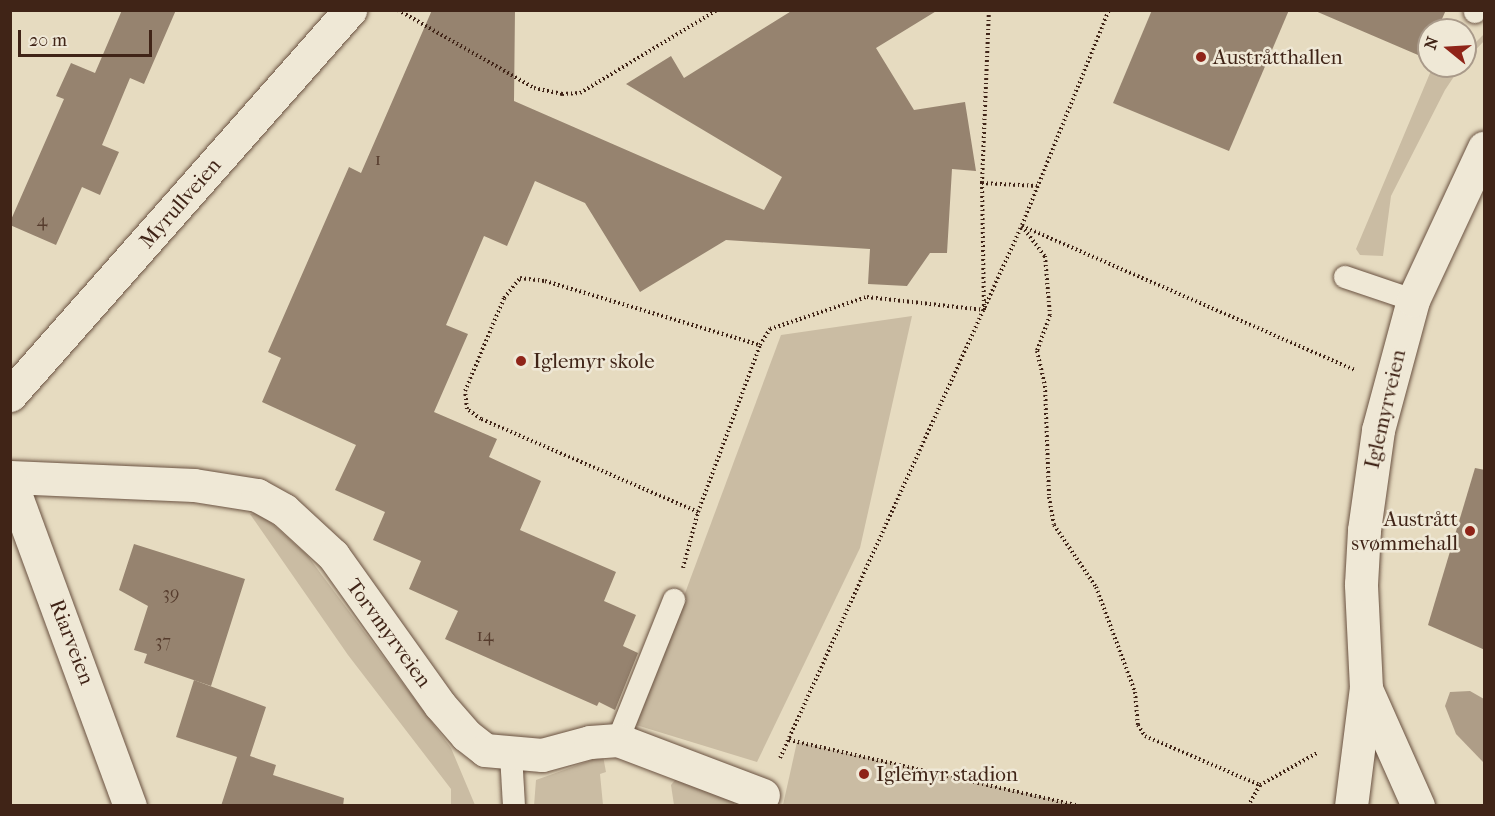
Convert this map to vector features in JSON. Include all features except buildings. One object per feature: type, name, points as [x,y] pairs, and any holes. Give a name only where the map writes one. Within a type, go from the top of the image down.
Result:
[{"type":"street","name":"Myrullveien","points":[[10,395],[350,10]]},
{"type":"street","name":"Iglemyrveien","points":[[1351,806],[1366,688],[1361,584],[1370,477],[1387,388],[1413,300],[1485,148]]},
{"type":"street","name":"Torvmyrveien","points":[[10,478],[194,485],[257,495],[284,510],[333,555],[466,735],[485,750],[510,754],[542,755],[590,742],[618,740],[763,795]]},
{"type":"street","name":"Riarveien","points":[[10,478],[90,687],[130,806]]},
{"type":"street","name":"Iglemyrveien","points":[[1366,688],[1418,806]]},
{"type":"lane","points":[[1346,277],[1413,300]]},
{"type":"lane","points":[[618,740],[674,600]]},
{"type":"lane","points":[[510,754],[514,806]]},
{"type":"path","points":[[399,10],[534,88],[562,94],[580,93],[717,10]]},
{"type":"path","points":[[984,310],[982,183],[989,10]]},
{"type":"path","points":[[763,795],[1022,225],[1109,10]]},
{"type":"path","points":[[982,183],[1037,186]]},
{"type":"path","points":[[1022,225],[1360,373]]},
{"type":"path","points":[[1022,225],[1044,256],[1050,315],[1037,351],[1045,386],[1049,497],[1054,525],[1096,587],[1135,692],[1138,725],[1145,736],[1260,785]]},
{"type":"path","points":[[698,512],[481,419],[467,409],[465,391],[504,298],[519,278],[545,280],[760,345]]},
{"type":"path","points":[[674,600],[698,512],[760,345],[770,329],[867,297],[984,310]]},
{"type":"path","points":[[789,740],[1079,806]]},
{"type":"path","points":[[1248,806],[1260,785],[1324,748]]},
{"type":"shaded area","points":[[1484,34],[1484,41],[1477,48],[1477,41]]},
{"type":"shaded area","points":[[1428,78],[1453,78],[1391,196],[1383,256],[1360,255],[1356,249]]},
{"type":"shaded area","points":[[912,316],[860,548],[757,762],[636,725],[781,335]]},
{"type":"shaded area","points":[[259,512],[307,555],[451,748],[475,805],[451,805],[451,789],[348,655],[250,514]]},
{"type":"shaded area","points":[[1470,691],[1484,699],[1484,763],[1456,734],[1445,706],[1450,692]]},
{"type":"shaded area","name":"Iglemyr stadion","points":[[797,742],[1077,805],[783,805]]},
{"type":"shaded area","points":[[603,756],[606,772],[600,774],[603,805],[534,806],[536,780]]},
{"type":"shaded area","points":[[676,779],[730,794],[735,805],[674,805],[671,785]]},
{"type":"place","name":"Austråtthallen","points":[[1201,57]]},
{"type":"place","name":"Iglemyr skole","points":[[521,361]]},
{"type":"place","name":"Austrått svømmehall","points":[[1470,531]]},
{"type":"place","name":"Iglemyr stadion","points":[[864,774]]}]
